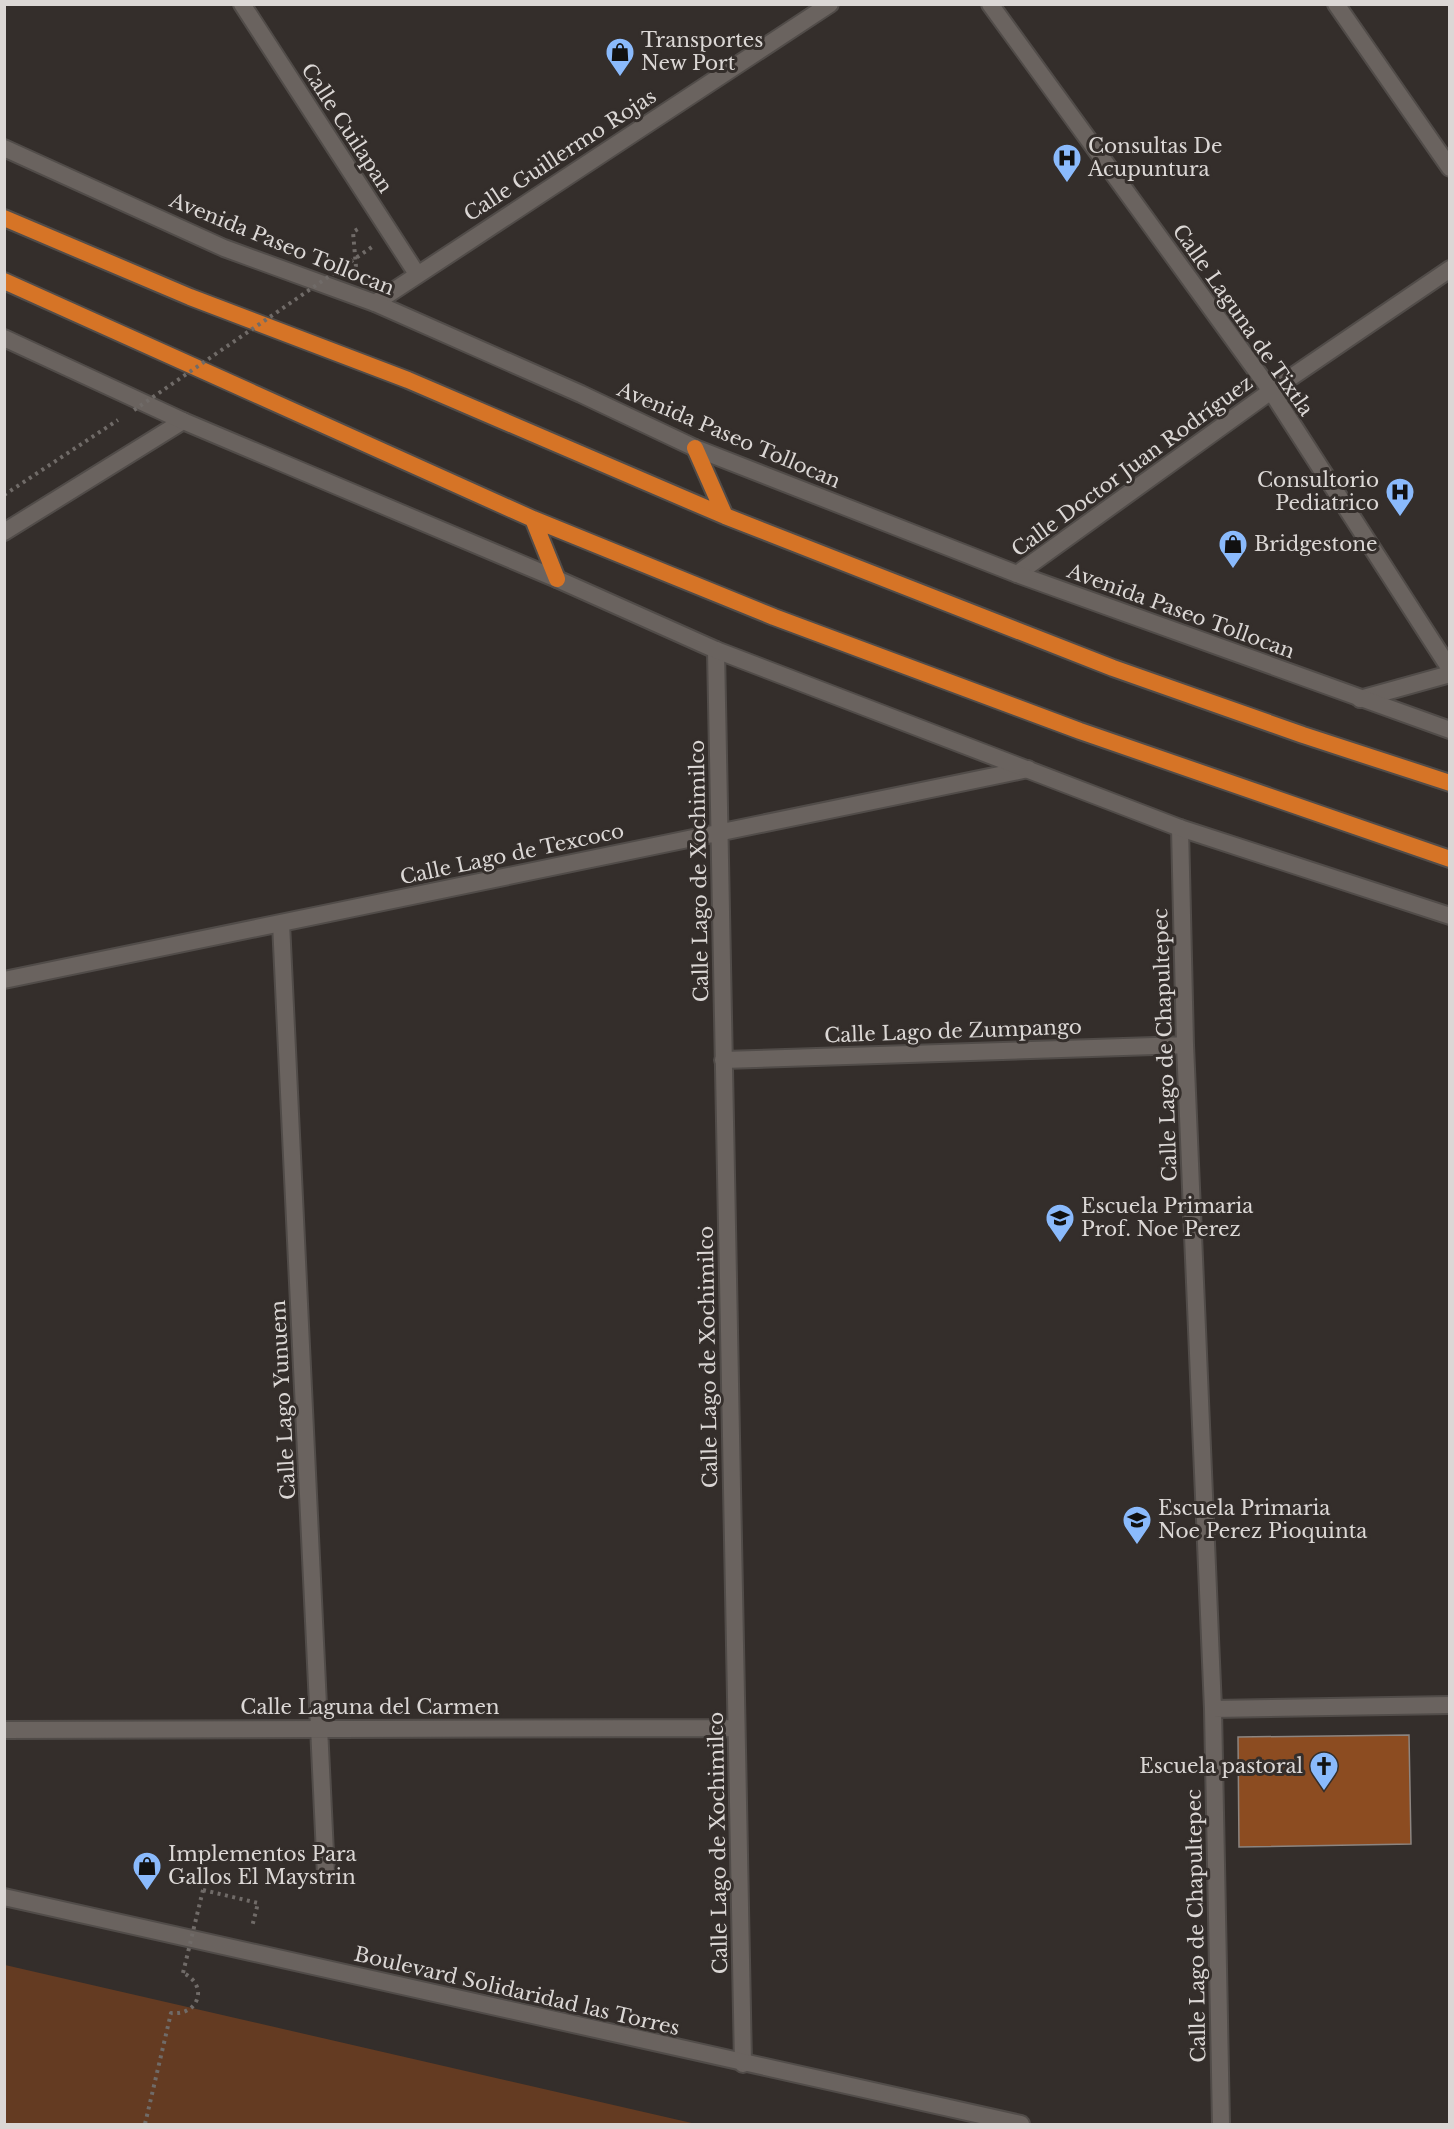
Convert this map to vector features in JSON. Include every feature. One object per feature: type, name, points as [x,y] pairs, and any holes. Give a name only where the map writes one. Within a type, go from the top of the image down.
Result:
[{"type":"highway","points":[[4,218],[190,297],[408,380],[725,516],[1113,668],[1303,735],[1449,783]]},
{"type":"highway","points":[[4,282],[533,519],[817,634],[1080,731],[1449,859]]},
{"type":"highway","points":[[695,448],[725,516]]},
{"type":"highway","points":[[533,519],[557,579]]},
{"type":"street","name":"Calle Cuilapan","points":[[242,4],[417,274]]},
{"type":"street","name":"Calle Guillermo Rojas","points":[[375,303],[830,4]]},
{"type":"street","name":"Calle Laguna de Tixtla","points":[[990,4],[1271,391],[1449,669]]},
{"type":"street","points":[[1336,4],[1449,168]]},
{"type":"street","name":"Avenida Paseo Tollocan","points":[[4,148],[224,248],[375,303],[581,394],[695,448],[1017,574],[1449,730]]},
{"type":"street","name":"Calle Doctor Juan Rodríguez","points":[[1017,574],[1271,391],[1449,269]]},
{"type":"street","points":[[4,338],[183,421],[557,579],[716,650],[1180,828],[1449,916]]},
{"type":"street","points":[[4,532],[183,421]]},
{"type":"street","name":"Calle Lago de Xochimilco","points":[[716,650],[743,2064]]},
{"type":"street","points":[[1360,699],[1449,674]]},
{"type":"street","name":"Calle Lago de Texcoco","points":[[4,980],[1028,769]]},
{"type":"street","name":"Calle Lago de Chapultepec","points":[[1180,828],[1185,1045],[1213,1709],[1221,2124]]},
{"type":"street","name":"Calle Lago Yunuem","points":[[281,923],[326,1875]]},
{"type":"street","name":"Calle Lago de Zumpango","points":[[723,1060],[1185,1045]]},
{"type":"street","points":[[1213,1709],[1449,1705]]},
{"type":"street","name":"Calle Laguna del Carmen","points":[[4,1730],[736,1728]]},
{"type":"street","name":"Boulevard Solidaridad las Torres","points":[[4,1897],[743,2064],[1021,2124]]},
{"type":"path","points":[[358,296],[353,232],[360,228]]},
{"type":"path","points":[[4,495],[134,410],[372,248],[366,238]]},
{"type":"path","points":[[145,2124],[171,2013],[180,2014],[188,2011],[198,1997],[195,1982],[183,1973],[203,1890],[258,1903]]},
{"type":"shaded area","points":[[5,1965],[696,2124],[5,2124]]},
{"type":"building","name":"Escuela pastoral","points":[[1409,1735],[1411,1844],[1239,1847],[1238,1737]]},
{"type":"place","name":"Transportes New Port","points":[[620,78]]},
{"type":"place","name":"Consultas De Acupuntura","points":[[1067,184]]},
{"type":"place","name":"Consultorio Pediatrico","points":[[1400,518]]},
{"type":"place","name":"Bridgestone","points":[[1233,570]]},
{"type":"place","name":"Escuela Primaria Prof. Noe Perez","points":[[1060,1244]]},
{"type":"place","name":"Escuela Primaria Noe Perez Pioquinta","points":[[1137,1546]]},
{"type":"place","name":"Escuela pastoral","points":[[1324,1792]]},
{"type":"place","name":"Implementos Para Gallos El Maystrin","points":[[147,1892]]}]
